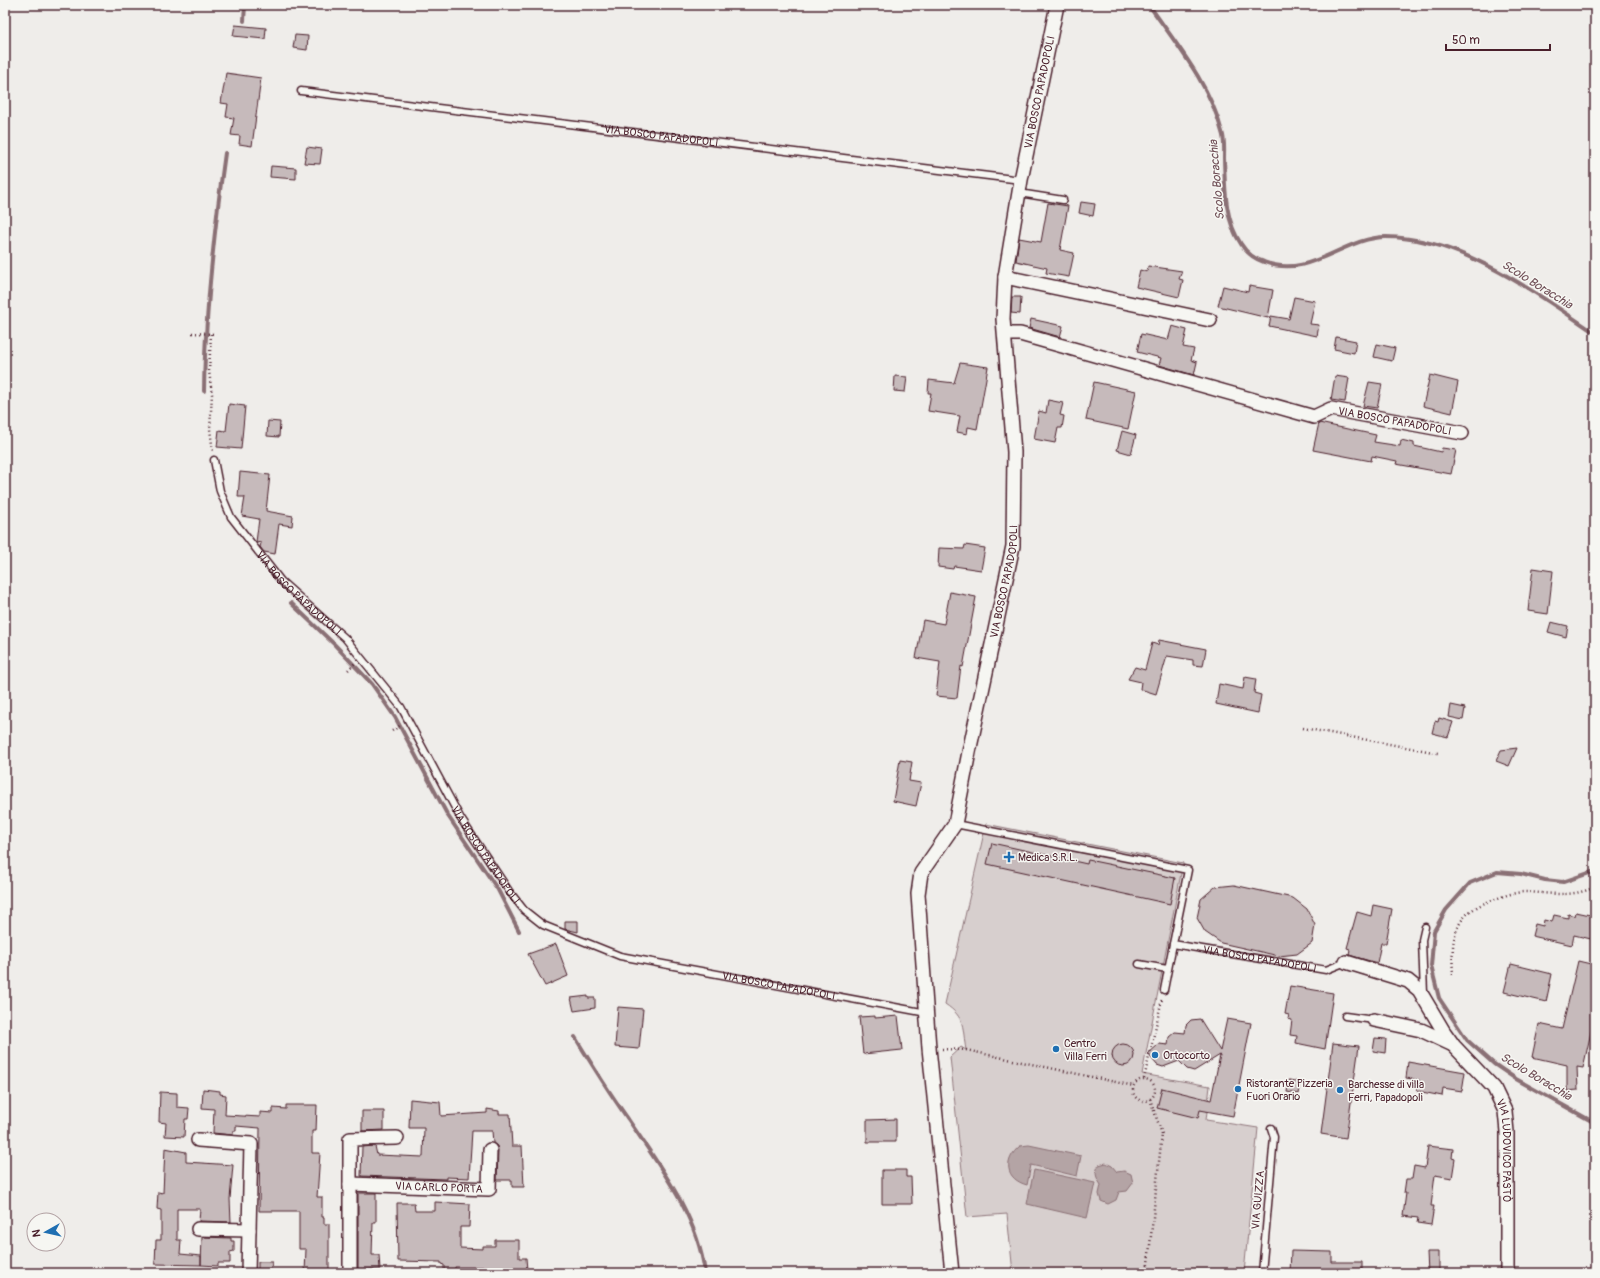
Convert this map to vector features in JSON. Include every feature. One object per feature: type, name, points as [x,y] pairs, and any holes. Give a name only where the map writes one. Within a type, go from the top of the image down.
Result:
[{"type":"street","name":"VIA BOSCO PAPADOPOLI","points":[[952,1273],[929,1048],[918,894],[921,873],[955,824],[1013,546],[1014,452],[1003,298],[1020,186],[1057,5]]},
{"type":"street","points":[[1005,277],[1210,320]]},
{"type":"street","name":"VIA BOSCO PAPADOPOLI","points":[[1005,334],[1020,334],[1314,417],[1331,409],[1462,434]]},
{"type":"street","name":"VIA LUDOVICO PASTÒ","points":[[1346,962],[1408,981],[1419,990],[1454,1046],[1494,1088],[1505,1111],[1507,1132],[1507,1273]]},
{"type":"street","name":"VIA LUDOVICO PASTÒ","points":[[1374,1020],[1421,1030],[1454,1046]]},
{"type":"street","points":[[350,1273],[350,1138],[396,1138]]},
{"type":"street","points":[[198,1140],[251,1144],[248,1273]]},
{"type":"street","name":"VIA CARLO PORTA","points":[[350,1184],[489,1189],[490,1150]]},
{"type":"street","points":[[198,1229],[249,1230]]},
{"type":"lane","name":"VIA BOSCO PAPADOPOLI","points":[[301,91],[1020,186]]},
{"type":"lane","points":[[1020,186],[1063,200]]},
{"type":"lane","name":"VIA BOSCO PAPADOPOLI","points":[[214,460],[220,491],[231,517],[281,582],[345,638],[401,707],[461,820],[509,892],[524,910],[543,924],[620,956],[927,1013]]},
{"type":"lane","points":[[955,824],[1188,870],[1164,990]]},
{"type":"lane","points":[[1424,998],[1422,940],[1425,928]]},
{"type":"lane","name":"VIA BOSCO PAPADOPOLI","points":[[1173,944],[1326,970],[1346,962]]},
{"type":"lane","points":[[1140,964],[1167,969]]},
{"type":"lane","points":[[1346,1016],[1374,1020]]},
{"type":"lane","name":"VIA GUIZZA","points":[[1262,1273],[1274,1137],[1271,1128]]},
{"type":"path","points":[[192,333],[216,334]]},
{"type":"path","points":[[211,334],[209,370],[212,394],[210,429],[214,460]]},
{"type":"path","points":[[348,670],[351,667]]},
{"type":"path","points":[[392,731],[396,728]]},
{"type":"path","points":[[1302,728],[1438,754]]},
{"type":"path","points":[[1453,975],[1453,941],[1457,926],[1467,914],[1480,904],[1508,895],[1524,892],[1561,896],[1583,893],[1595,887]]},
{"type":"path","points":[[1144,1079],[1164,990]]},
{"type":"path","points":[[929,1048],[966,1050],[1134,1086]]},
{"type":"path","points":[[1144,1079],[1150,1081],[1155,1087],[1154,1094],[1146,1101],[1138,1099],[1135,1095],[1134,1086],[1137,1082],[1144,1079]]},
{"type":"path","points":[[1146,1273],[1162,1134],[1150,1099]]},
{"type":"shaded area","name":"Centro Villa Ferri","points":[[986,824],[1183,863],[1142,1074],[1210,1086],[1206,1120],[1258,1128],[1244,1273],[1013,1273],[1007,1214],[967,1217],[950,1057],[961,1047],[966,1050],[960,1019],[952,1009],[945,1004]]},
{"type":"shaded area","points":[[1029,1145],[1081,1156],[1077,1176],[1031,1165],[1027,1185],[1020,1182],[1011,1174],[1009,1163],[1011,1157],[1020,1146]]},
{"type":"shaded area","points":[[1106,1163],[1112,1166],[1117,1172],[1124,1171],[1131,1174],[1133,1183],[1127,1191],[1119,1192],[1116,1200],[1108,1204],[1101,1201],[1099,1194],[1101,1185],[1096,1173],[1099,1165]]},
{"type":"shaded area","points":[[1034,1170],[1095,1183],[1087,1218],[1027,1204]]},
{"type":"building","points":[[235,25],[266,28],[265,39],[233,36]]},
{"type":"building","points":[[295,35],[308,36],[307,50],[293,48]]},
{"type":"building","points":[[226,73],[261,78],[252,146],[239,144],[240,136],[231,135],[234,118],[226,117],[228,104],[221,103]]},
{"type":"building","points":[[307,147],[322,149],[320,164],[304,163]]},
{"type":"building","points":[[271,166],[296,168],[296,179],[270,177]]},
{"type":"building","points":[[1081,202],[1095,204],[1093,216],[1079,213]]},
{"type":"building","points":[[1048,203],[1068,206],[1060,250],[1074,253],[1069,277],[1046,273],[1047,268],[1016,261],[1019,238],[1041,242]]},
{"type":"building","points":[[1148,266],[1182,271],[1179,279],[1183,280],[1179,297],[1136,287],[1140,270],[1147,272]]},
{"type":"building","points":[[1223,286],[1248,292],[1249,286],[1273,290],[1268,318],[1218,306]]},
{"type":"building","points":[[1012,297],[1021,297],[1020,314],[1011,313]]},
{"type":"building","points":[[1294,297],[1315,301],[1310,324],[1319,325],[1317,336],[1269,326],[1271,316],[1289,319]]},
{"type":"building","points":[[1031,319],[1063,326],[1060,337],[1029,328]]},
{"type":"building","points":[[1172,326],[1187,330],[1183,347],[1194,349],[1191,360],[1197,362],[1194,375],[1159,365],[1161,358],[1137,352],[1141,334],[1168,340]]},
{"type":"building","points":[[1336,337],[1356,341],[1354,353],[1334,349]]},
{"type":"building","points":[[1377,344],[1395,348],[1392,361],[1374,357]]},
{"type":"building","points":[[960,363],[988,367],[977,429],[968,427],[967,434],[957,432],[960,416],[928,411],[931,393],[928,393],[929,380],[954,383]]},
{"type":"building","points":[[1430,375],[1458,382],[1452,413],[1423,406]]},
{"type":"building","points":[[895,376],[907,377],[905,392],[894,391]]},
{"type":"building","points":[[1335,376],[1349,378],[1345,402],[1331,400]]},
{"type":"building","points":[[1094,382],[1136,391],[1128,429],[1086,420]]},
{"type":"building","points":[[1369,382],[1382,384],[1377,408],[1363,406]]},
{"type":"building","points":[[1048,400],[1063,403],[1060,415],[1064,416],[1062,428],[1058,428],[1055,443],[1034,439],[1039,411],[1046,413]]},
{"type":"building","points":[[229,404],[245,406],[241,449],[217,447],[219,430],[226,431]]},
{"type":"building","points":[[268,421],[280,422],[279,437],[267,436]]},
{"type":"building","points":[[1319,423],[1376,435],[1374,442],[1400,446],[1401,440],[1414,443],[1414,446],[1441,452],[1442,448],[1456,450],[1451,474],[1396,464],[1397,461],[1372,456],[1371,461],[1313,450]]},
{"type":"building","points":[[1122,431],[1136,435],[1131,454],[1117,450]]},
{"type":"building","points":[[240,472],[270,475],[266,511],[293,516],[292,526],[279,524],[275,554],[264,552],[260,547],[261,543],[256,542],[259,519],[242,516],[245,497],[238,497]]},
{"type":"building","points":[[965,545],[985,548],[981,570],[954,566],[953,569],[938,567],[939,548],[964,549]]},
{"type":"building","points":[[1533,568],[1553,571],[1548,614],[1528,611]]},
{"type":"building","points":[[950,592],[976,597],[963,667],[961,666],[957,698],[936,696],[940,662],[916,658],[923,620],[944,624]]},
{"type":"building","points":[[1551,622],[1568,626],[1566,637],[1548,632]]},
{"type":"building","points":[[1159,640],[1206,649],[1203,666],[1193,665],[1193,660],[1167,656],[1156,694],[1140,689],[1141,682],[1128,679],[1135,667],[1145,670],[1152,643],[1158,645]]},
{"type":"building","points":[[1245,677],[1256,679],[1254,693],[1261,695],[1258,713],[1216,704],[1219,684],[1243,689]]},
{"type":"building","points":[[1451,705],[1465,708],[1463,720],[1449,717]]},
{"type":"building","points":[[1439,718],[1453,722],[1448,737],[1432,733],[1435,721],[1438,722]]},
{"type":"building","points":[[1517,748],[1509,766],[1496,761],[1501,750]]},
{"type":"building","points":[[900,760],[912,762],[909,781],[921,783],[916,806],[893,801]]},
{"type":"building","points":[[992,843],[1087,864],[1088,860],[1175,878],[1170,904],[987,864]]},
{"type":"building","points":[[1234,885],[1293,898],[1307,909],[1315,925],[1312,943],[1297,954],[1279,956],[1221,943],[1205,932],[1197,918],[1201,899],[1215,887]]},
{"type":"building","points":[[1373,905],[1392,909],[1386,943],[1381,943],[1377,963],[1349,955],[1350,949],[1347,948],[1357,912],[1371,916]]},
{"type":"building","points":[[1576,912],[1595,916],[1595,940],[1574,935],[1572,945],[1532,936],[1535,924],[1543,926],[1544,920],[1552,922],[1554,915],[1568,918],[1568,914],[1575,916]]},
{"type":"building","points":[[565,921],[578,921],[578,932],[565,929]]},
{"type":"building","points":[[556,944],[568,976],[545,986],[528,954]]},
{"type":"building","points":[[1578,961],[1595,965],[1595,1014],[1583,1068],[1577,1067],[1578,1090],[1567,1091],[1567,1065],[1532,1057],[1539,1024],[1562,1029]]},
{"type":"building","points":[[1511,964],[1552,974],[1546,1002],[1504,992]]},
{"type":"building","points":[[1290,986],[1333,993],[1325,1049],[1296,1043],[1297,1036],[1290,1035],[1292,1020],[1288,1019],[1289,1015],[1285,1014]]},
{"type":"building","points":[[588,996],[588,998],[595,998],[595,1008],[574,1011],[571,998]]},
{"type":"building","points":[[618,1007],[643,1009],[639,1049],[615,1047]]},
{"type":"building","points":[[875,1016],[875,1018],[898,1016],[902,1050],[863,1054],[859,1017]]},
{"type":"building","points":[[1200,1019],[1220,1051],[1227,1019],[1251,1023],[1233,1116],[1200,1110],[1198,1118],[1157,1108],[1162,1088],[1211,1100],[1220,1055],[1194,1071],[1187,1069],[1179,1061],[1163,1067],[1157,1065],[1148,1054],[1159,1044],[1168,1045],[1169,1037],[1175,1032],[1185,1033],[1186,1025],[1191,1020]]},
{"type":"building","points":[[1375,1038],[1386,1039],[1385,1053],[1373,1051]]},
{"type":"building","name":"Barchesse di villa Ferri, Papadopoli","points":[[1333,1043],[1359,1046],[1346,1138],[1321,1134]]},
{"type":"building","points":[[1123,1044],[1131,1047],[1134,1055],[1131,1063],[1123,1066],[1115,1063],[1112,1055],[1115,1047]]},
{"type":"building","points":[[1408,1062],[1465,1072],[1462,1091],[1443,1088],[1442,1096],[1417,1091],[1419,1080],[1406,1078]]},
{"type":"building","points":[[1289,1080],[1300,1082],[1298,1094],[1287,1092]]},
{"type":"building","points":[[203,1089],[220,1091],[220,1094],[226,1095],[225,1115],[260,1117],[260,1112],[273,1113],[273,1108],[286,1109],[286,1105],[317,1105],[316,1131],[312,1131],[312,1153],[320,1153],[317,1197],[322,1197],[322,1217],[324,1217],[324,1224],[329,1224],[329,1273],[305,1273],[306,1249],[299,1249],[299,1211],[259,1211],[260,1128],[236,1126],[236,1131],[233,1131],[233,1135],[213,1133],[214,1109],[202,1108]]},
{"type":"building","points":[[160,1092],[177,1093],[177,1107],[189,1108],[188,1119],[185,1119],[184,1137],[165,1136],[166,1123],[159,1122]]},
{"type":"building","points":[[410,1099],[440,1102],[441,1116],[487,1113],[487,1109],[499,1111],[499,1114],[510,1114],[512,1146],[522,1146],[524,1187],[512,1187],[512,1180],[497,1180],[498,1150],[497,1146],[493,1143],[492,1131],[472,1131],[469,1178],[446,1177],[446,1179],[361,1176],[362,1147],[375,1146],[377,1155],[423,1157],[424,1128],[409,1128]]},
{"type":"building","points":[[362,1111],[384,1111],[384,1130],[362,1131]]},
{"type":"building","points":[[896,1119],[896,1142],[867,1142],[867,1120]]},
{"type":"building","points":[[1428,1146],[1453,1149],[1452,1158],[1455,1159],[1452,1178],[1435,1175],[1431,1206],[1434,1206],[1431,1225],[1417,1223],[1418,1218],[1403,1216],[1406,1179],[1412,1179],[1414,1166],[1425,1168]]},
{"type":"building","points":[[165,1148],[186,1152],[186,1162],[233,1165],[230,1199],[231,1222],[199,1221],[200,1209],[177,1209],[177,1240],[181,1240],[180,1254],[201,1256],[201,1265],[155,1264],[156,1240],[161,1240],[161,1210],[157,1209],[158,1192],[163,1193]]},
{"type":"building","points":[[882,1170],[906,1170],[906,1177],[911,1177],[912,1204],[882,1204]]},
{"type":"building","points":[[358,1193],[376,1193],[376,1222],[373,1222],[372,1255],[379,1255],[380,1269],[358,1270]]},
{"type":"building","points":[[435,1202],[470,1204],[469,1227],[460,1227],[460,1248],[483,1249],[483,1246],[495,1246],[495,1240],[519,1240],[519,1258],[526,1258],[527,1270],[483,1270],[483,1267],[455,1267],[455,1271],[444,1271],[444,1265],[441,1264],[441,1262],[398,1261],[397,1203],[414,1203],[415,1211],[435,1211]]},
{"type":"building","points":[[202,1237],[231,1238],[231,1241],[234,1241],[234,1251],[230,1252],[230,1263],[218,1263],[218,1266],[201,1265]]},
{"type":"building","points":[[1291,1251],[1332,1252],[1332,1262],[1362,1262],[1362,1273],[1290,1273]]},
{"type":"building","points":[[1427,1252],[1439,1252],[1439,1273],[1428,1273]]},
{"type":"building","points":[[258,1262],[272,1262],[271,1273],[258,1273]]},
{"type":"waterway","points":[[244,21],[245,5]]},
{"type":"waterway","name":"Scolo Boracchia","points":[[1149,5],[1192,66],[1217,115],[1224,138],[1225,191],[1228,213],[1235,234],[1245,250],[1251,255],[1264,262],[1281,266],[1296,266],[1311,262],[1355,243],[1370,239],[1386,237],[1414,239],[1442,246],[1496,270],[1548,301],[1595,333]]},
{"type":"waterway","points":[[204,391],[206,331],[211,272],[225,153]]},
{"type":"waterway","points":[[291,603],[334,644],[372,684],[395,717],[448,816],[498,890],[519,931]]},
{"type":"waterway","name":"Scolo Boracchia","points":[[1595,871],[1563,882],[1545,880],[1521,874],[1497,872],[1470,883],[1446,910],[1434,931],[1431,966],[1439,998],[1467,1040],[1494,1064],[1516,1079],[1595,1123]]},
{"type":"waterway","points":[[575,1037],[607,1089],[676,1192],[694,1231],[701,1251],[705,1273]]},
{"type":"place","name":"Medica S.R.L.","points":[[1009,857]]},
{"type":"place","name":"Centro Villa Ferri","points":[[1056,1049]]},
{"type":"place","name":"Ortocorto","points":[[1155,1055]]},
{"type":"place","name":"Ristorante Pizzeria Fuori Orario","points":[[1238,1089]]},
{"type":"place","name":"Barchesse di villa Ferri, Papadopoli","points":[[1340,1090]]}]
